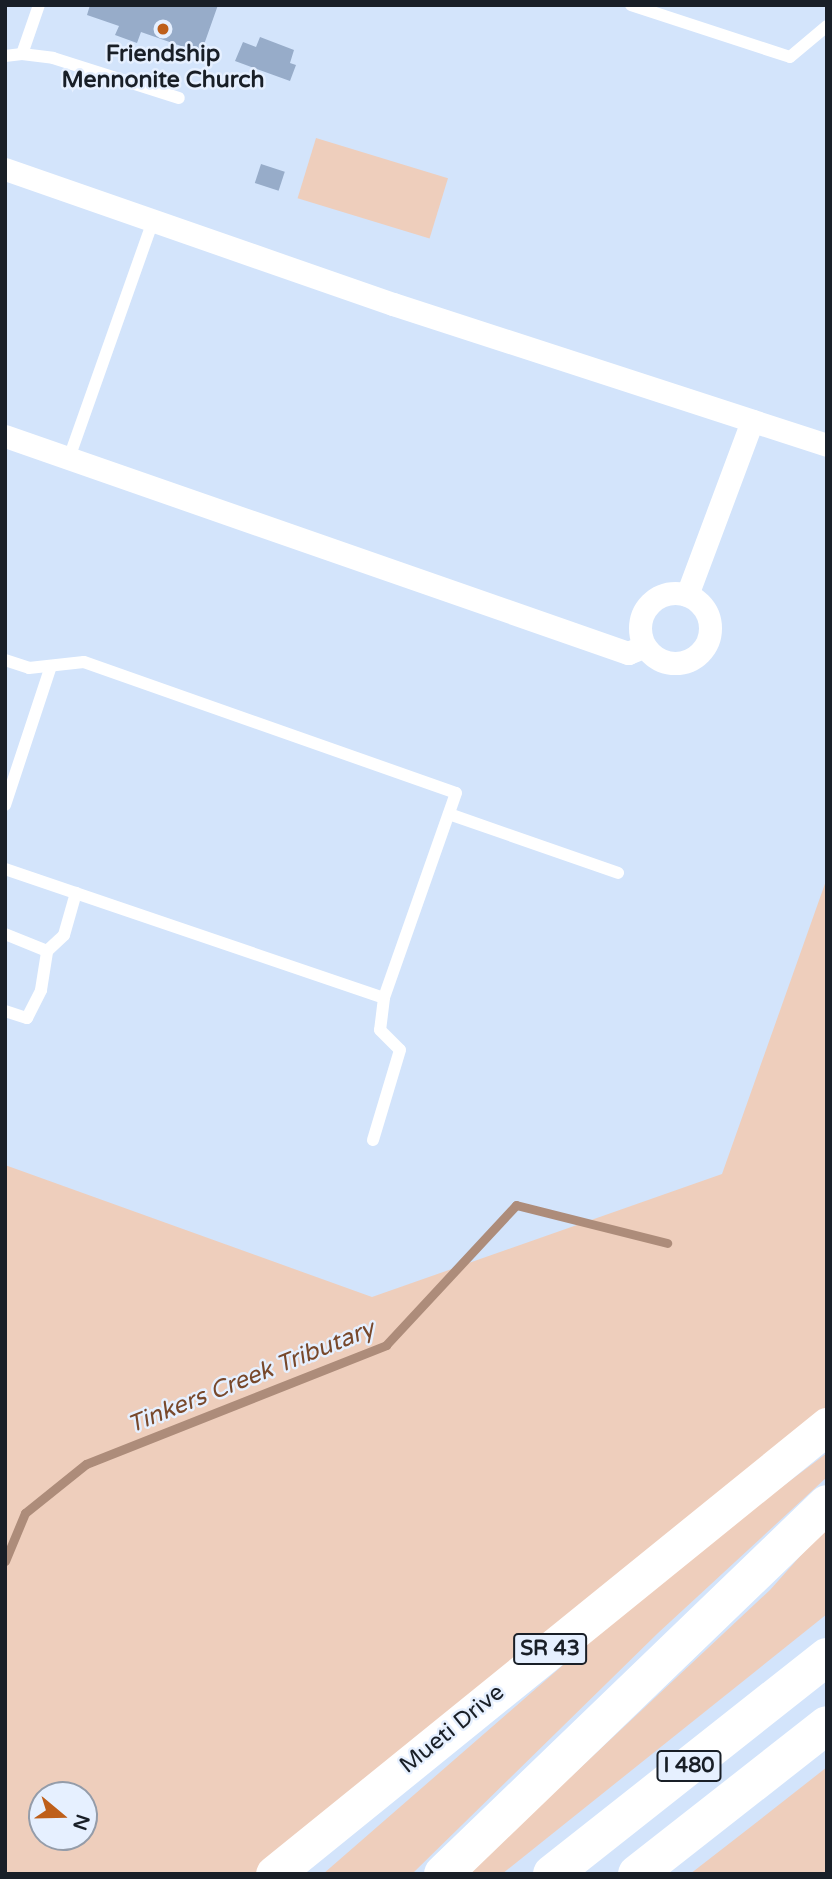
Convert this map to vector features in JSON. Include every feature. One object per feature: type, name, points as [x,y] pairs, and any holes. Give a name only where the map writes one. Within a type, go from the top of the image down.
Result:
[{"type":"highway","points":[[443,1874],[827,1504]]},
{"type":"highway","name":"I 480","points":[[552,1874],[827,1657]]},
{"type":"highway","name":"I 480","points":[[637,1874],[827,1725]]},
{"type":"main road","name":"Mueti Drive","points":[[274,1874],[827,1426]]},
{"type":"street","points":[[5,169],[153,221],[827,445]]},
{"type":"street","points":[[687,595],[752,421]]},
{"type":"street","points":[[5,436],[628,653],[645,646]]},
{"type":"street","points":[[670,593],[687,595],[706,611],[711,627],[707,645],[692,660],[680,664],[660,661],[645,646],[639,632],[649,604],[670,593]]},
{"type":"lane","points":[[22,54],[39,5]]},
{"type":"lane","points":[[631,5],[790,57],[827,26]]},
{"type":"lane","points":[[5,56],[22,54],[54,58],[179,98]]},
{"type":"lane","points":[[69,458],[153,221]]},
{"type":"lane","points":[[5,660],[29,668],[84,662],[456,793],[384,998],[380,1030],[400,1049],[373,1140]]},
{"type":"lane","points":[[5,805],[51,666]]},
{"type":"lane","points":[[449,814],[618,873]]},
{"type":"lane","points":[[5,869],[384,998]]},
{"type":"lane","points":[[5,1011],[27,1018],[41,990],[47,951],[64,935],[76,893]]},
{"type":"lane","points":[[5,934],[47,951]]},
{"type":"shaded area","points":[[316,138],[448,178],[430,239],[298,198]]},
{"type":"shaded area","points":[[827,878],[827,1426],[274,1874],[5,1874],[5,1165],[372,1297],[722,1174]]},
{"type":"shaded area","points":[[827,1453],[827,1477],[658,1633],[412,1874],[323,1874],[678,1565]]},
{"type":"shaded area","points":[[827,1526],[827,1614],[502,1874],[467,1874],[770,1590]]},
{"type":"shaded area","points":[[827,1767],[827,1874],[690,1874],[757,1822]]},
{"type":"building","name":"Friendship Mennonite Church","points":[[90,5],[218,5],[201,53],[141,32],[137,43],[115,35],[119,26],[87,15]]},
{"type":"building","points":[[260,37],[294,50],[290,63],[296,65],[290,81],[235,61],[243,42],[256,47]]},
{"type":"building","points":[[261,164],[285,172],[279,191],[255,183]]},
{"type":"waterway","name":"Tinkers Creek Tributary","points":[[5,1561],[25,1513],[86,1464],[386,1345],[516,1205],[667,1243]]},
{"type":"place","name":"Friendship Mennonite Church","points":[[163,29]]}]
